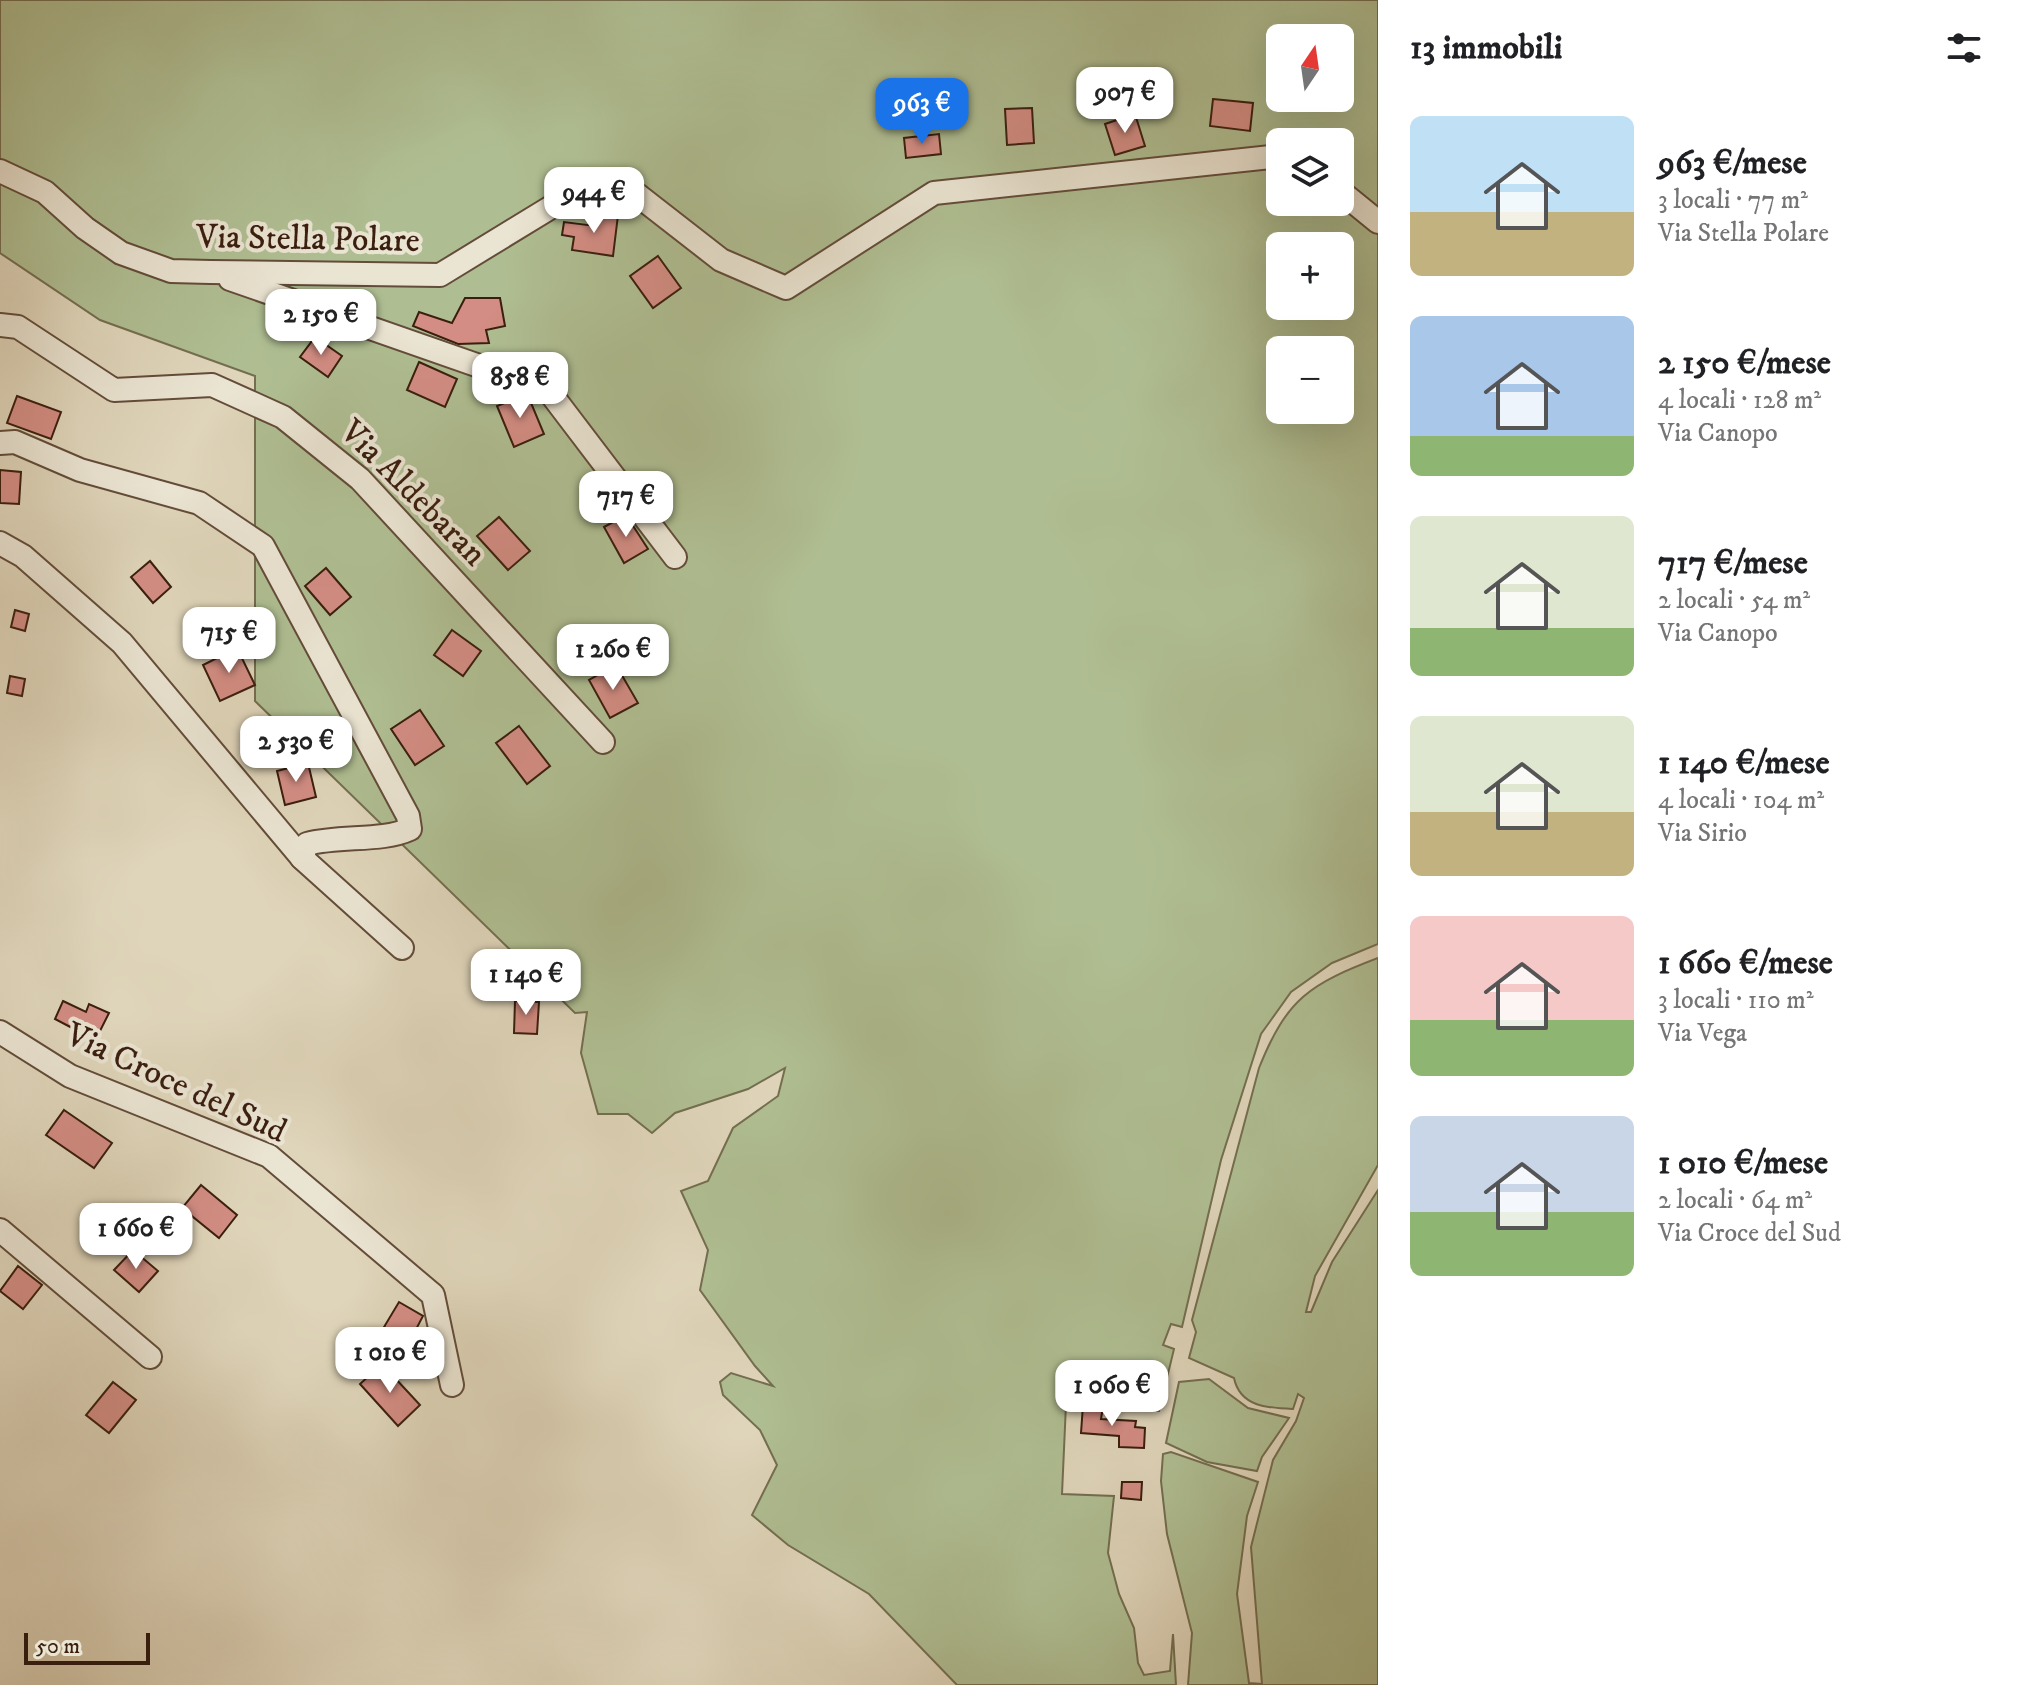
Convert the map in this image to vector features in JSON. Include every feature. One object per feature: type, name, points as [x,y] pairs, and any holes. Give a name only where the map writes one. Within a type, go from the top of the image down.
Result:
[{"type":"street","name":"Via Stella Polare","points":[[0,171],[45,192],[85,228],[121,253],[171,271],[210,272],[440,275],[571,195],[626,186],[721,260],[786,288],[934,193],[1266,157]]},
{"type":"street","points":[[1354,202],[1378,222]]},
{"type":"street","points":[[210,272],[548,390],[675,557]]},
{"type":"street","name":"Via Aldebaran","points":[[0,325],[18,327],[114,390],[212,385],[283,417],[360,479],[603,742]]},
{"type":"street","points":[[0,443],[15,442],[80,470],[199,503],[263,546],[408,816],[410,829],[397,835],[335,836],[307,844],[302,858]]},
{"type":"street","points":[[0,543],[23,556],[122,643],[302,858],[402,948]]},
{"type":"street","name":"Via Croce del Sud","points":[[0,1032],[70,1076],[269,1156],[433,1295],[452,1385]]},
{"type":"street","points":[[0,1230],[150,1357]]},
{"type":"green space","points":[[0,0],[1378,0],[1378,944],[1332,963],[1291,992],[1261,1034],[1221,1160],[1182,1327],[1171,1324],[1163,1345],[1174,1349],[1159,1411],[1066,1404],[1062,1494],[1114,1496],[1108,1553],[1119,1594],[1134,1628],[1138,1663],[1144,1675],[1170,1671],[1173,1634],[1176,1685],[957,1685],[869,1594],[788,1545],[752,1515],[777,1465],[760,1430],[723,1395],[720,1382],[731,1373],[773,1386],[700,1290],[708,1250],[681,1191],[708,1181],[733,1128],[778,1096],[785,1068],[748,1089],[675,1113],[652,1133],[628,1114],[598,1114],[581,1053],[587,1012],[575,1013],[255,701],[255,376],[100,320],[0,253]]},
{"type":"green space","points":[[1378,958],[1378,1165],[1315,1276],[1306,1312],[1311,1312],[1332,1262],[1378,1190],[1378,1685],[1188,1685],[1192,1633],[1167,1534],[1161,1481],[1163,1454],[1171,1452],[1258,1482],[1247,1516],[1237,1594],[1249,1683],[1262,1684],[1251,1547],[1273,1460],[1296,1421],[1304,1398],[1298,1394],[1293,1409],[1265,1406],[1249,1400],[1237,1388],[1234,1378],[1189,1358],[1196,1332],[1192,1320],[1259,1068],[1269,1044],[1291,1009],[1304,996],[1335,976]]},
{"type":"green space","points":[[1209,1379],[1248,1408],[1289,1418],[1262,1457],[1257,1471],[1207,1462],[1166,1443],[1179,1382]]},
{"type":"building","points":[[1213,99],[1253,103],[1250,131],[1210,126]]},
{"type":"building","points":[[1032,108],[1034,143],[1007,145],[1005,109]]},
{"type":"building","points":[[1135,114],[1145,146],[1115,155],[1105,124]]},
{"type":"building","points":[[939,134],[941,154],[906,158],[904,138]]},
{"type":"building","points":[[597,212],[618,215],[613,256],[572,250],[574,237],[562,235],[564,222],[595,226]]},
{"type":"building","points":[[658,256],[681,288],[653,308],[630,276]]},
{"type":"building","points":[[465,298],[500,298],[505,326],[486,330],[489,343],[458,344],[413,326],[419,312],[452,323]]},
{"type":"building","points":[[315,337],[342,356],[328,377],[300,357]]},
{"type":"building","points":[[419,362],[457,379],[445,407],[407,390]]},
{"type":"building","points":[[17,396],[61,412],[51,439],[7,423]]},
{"type":"building","points":[[522,396],[529,398],[544,434],[514,447],[497,406]]},
{"type":"building","points":[[0,470],[21,472],[19,504],[0,503]]},
{"type":"building","points":[[626,515],[648,549],[624,563],[604,527]]},
{"type":"building","points":[[499,517],[530,551],[508,570],[477,536]]},
{"type":"building","points":[[150,561],[171,587],[153,603],[131,577]]},
{"type":"building","points":[[326,568],[351,597],[330,615],[305,586]]},
{"type":"building","points":[[15,610],[29,614],[25,631],[11,627]]},
{"type":"building","points":[[452,630],[481,651],[463,676],[434,655]]},
{"type":"building","points":[[237,648],[255,685],[220,701],[203,665]]},
{"type":"building","points":[[616,665],[638,703],[610,718],[589,680]]},
{"type":"building","points":[[10,676],[25,679],[22,696],[7,693]]},
{"type":"building","points":[[420,710],[444,746],[415,765],[391,729]]},
{"type":"building","points":[[519,726],[550,766],[527,784],[496,743]]},
{"type":"building","points":[[308,763],[316,797],[285,805],[277,771]]},
{"type":"building","points":[[63,1001],[86,1012],[89,1004],[109,1013],[99,1033],[79,1023],[76,1030],[55,1019]]},
{"type":"building","points":[[515,1001],[539,1002],[537,1034],[514,1033]]},
{"type":"building","points":[[64,1110],[112,1143],[94,1168],[46,1135]]},
{"type":"building","points":[[201,1185],[237,1215],[219,1238],[182,1208]]},
{"type":"building","points":[[133,1250],[158,1271],[139,1292],[114,1270]]},
{"type":"building","points":[[18,1266],[42,1285],[23,1309],[0,1291]]},
{"type":"building","points":[[399,1302],[423,1316],[410,1341],[384,1327]]},
{"type":"building","points":[[382,1364],[420,1405],[398,1426],[360,1384]]},
{"type":"building","points":[[113,1382],[136,1400],[109,1433],[86,1415]]},
{"type":"building","points":[[1083,1405],[1103,1407],[1101,1419],[1136,1421],[1135,1427],[1145,1428],[1144,1448],[1119,1447],[1119,1436],[1081,1433]]},
{"type":"building","points":[[1122,1482],[1142,1482],[1141,1500],[1121,1498]]}]
